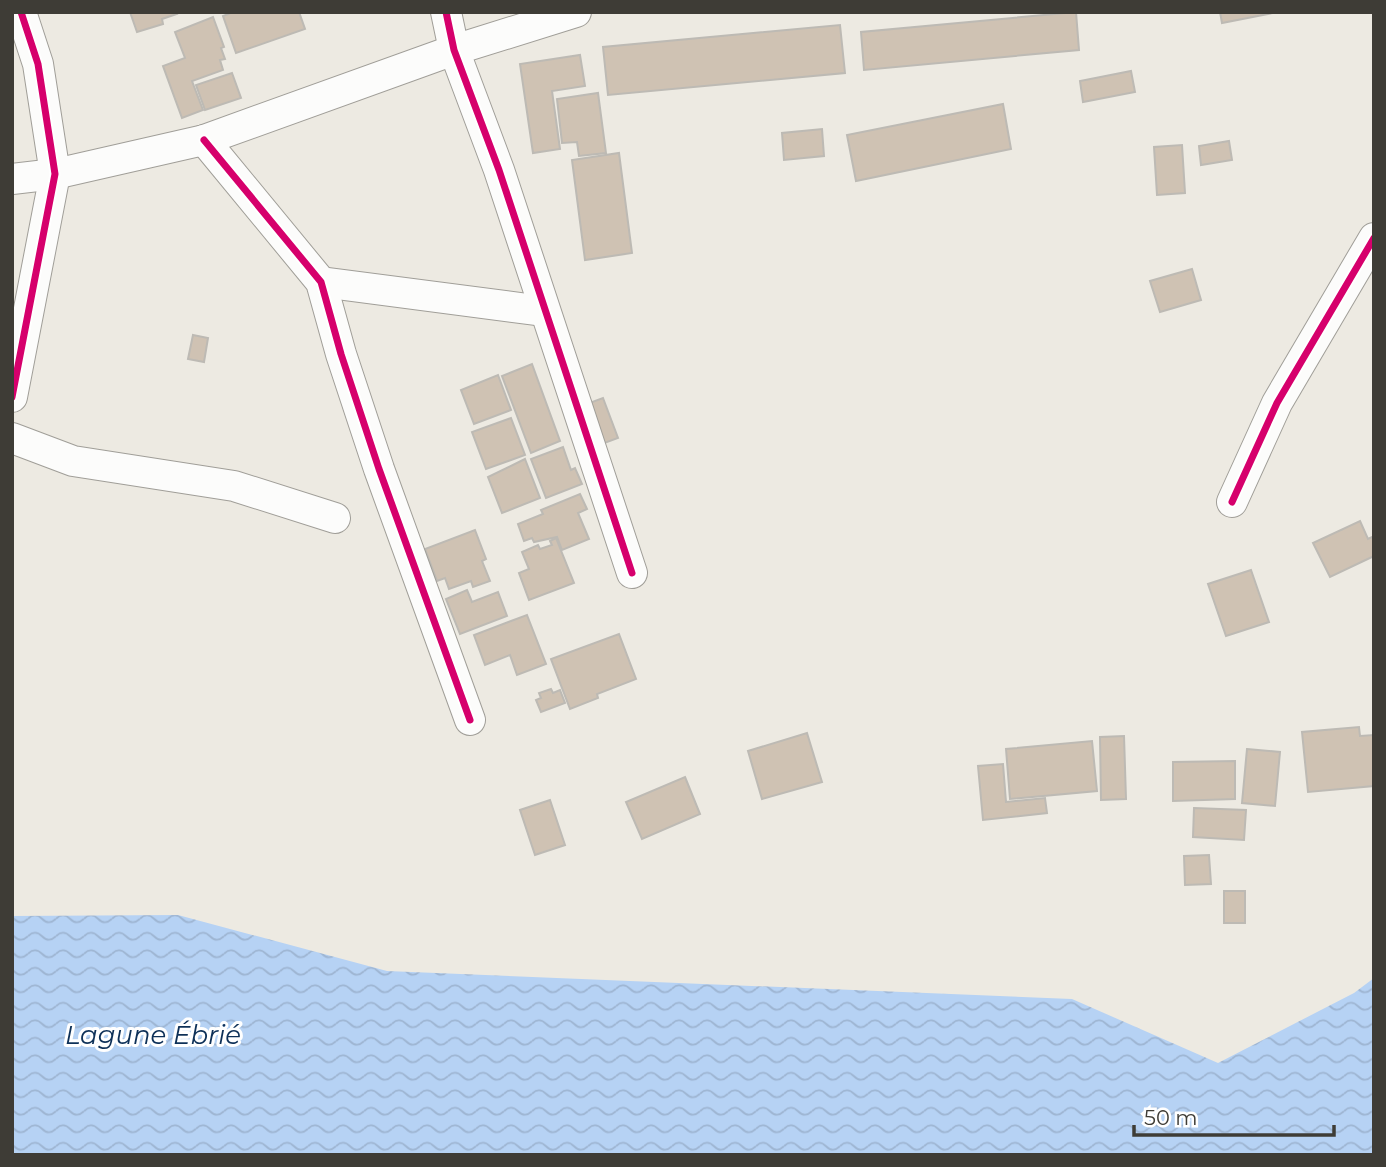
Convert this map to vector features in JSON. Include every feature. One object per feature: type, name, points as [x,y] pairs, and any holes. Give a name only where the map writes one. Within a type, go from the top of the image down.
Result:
[{"type":"street","points":[[12,397],[55,174],[38,64],[22,12]]},
{"type":"street","points":[[446,12],[454,50],[499,170],[543,312],[632,573]]},
{"type":"street","points":[[12,179],[55,174],[204,140],[454,50],[576,12]]},
{"type":"street","points":[[204,140],[321,282],[375,457],[470,720]]},
{"type":"street","points":[[1232,502],[1277,403],[1374,238]]},
{"type":"street","points":[[321,282],[543,312]]},
{"type":"street","points":[[12,438],[73,461],[234,486],[335,518]]},
{"type":"water","name":"Lagune Ébrié","points":[[178,915],[387,971],[1072,999],[1218,1063],[1354,993],[1374,978],[1374,1155],[12,1155],[12,916]]},
{"type":"building","points":[[130,12],[177,14],[162,19],[163,24],[137,32]]},
{"type":"building","points":[[233,12],[299,12],[305,29],[236,53],[223,16]]},
{"type":"building","points":[[1076,12],[1079,50],[864,70],[861,32]]},
{"type":"building","points":[[1220,12],[1278,12],[1222,23]]},
{"type":"building","points":[[213,17],[224,47],[221,48],[225,59],[220,60],[223,70],[192,81],[203,110],[182,118],[163,66],[185,58],[175,32]]},
{"type":"building","points":[[840,25],[845,73],[608,95],[603,47]]},
{"type":"building","points":[[580,55],[585,86],[552,91],[560,149],[533,153],[520,64]]},
{"type":"building","points":[[1131,71],[1135,92],[1083,102],[1080,81]]},
{"type":"building","points":[[232,73],[241,98],[205,110],[196,85]]},
{"type":"building","points":[[598,93],[606,153],[579,156],[577,142],[562,143],[557,99]]},
{"type":"building","points":[[1003,104],[1011,149],[856,181],[847,135]]},
{"type":"building","points":[[822,129],[824,156],[784,160],[782,133]]},
{"type":"building","points":[[1229,141],[1232,160],[1201,165],[1199,146]]},
{"type":"building","points":[[1182,145],[1185,193],[1157,195],[1154,147]]},
{"type":"building","points":[[619,153],[632,253],[585,260],[572,160]]},
{"type":"building","points":[[1192,269],[1201,300],[1160,312],[1150,281]]},
{"type":"building","points":[[193,335],[208,338],[204,362],[188,359]]},
{"type":"building","points":[[532,364],[560,441],[531,453],[502,376]]},
{"type":"building","points":[[498,375],[511,410],[474,424],[461,390]]},
{"type":"building","points":[[603,398],[618,438],[599,445],[584,405]]},
{"type":"building","points":[[511,418],[525,455],[486,469],[472,432]]},
{"type":"building","points":[[563,447],[571,470],[575,468],[582,484],[546,498],[531,459]]},
{"type":"building","points":[[525,459],[540,498],[502,513],[488,477]]},
{"type":"building","points":[[580,494],[587,509],[578,513],[589,539],[562,550],[557,537],[534,542],[532,538],[524,541],[518,524],[543,514],[541,510]]},
{"type":"building","points":[[1360,521],[1368,539],[1374,536],[1374,556],[1330,577],[1313,543]]},
{"type":"building","points":[[475,530],[486,559],[482,561],[490,581],[473,587],[471,581],[449,589],[445,578],[437,581],[425,549]]},
{"type":"building","points":[[556,538],[574,583],[529,600],[519,573],[529,569],[522,552],[538,545],[540,549],[552,545],[550,541]]},
{"type":"building","points":[[1251,570],[1269,622],[1226,636],[1208,584]]},
{"type":"building","points":[[467,590],[472,602],[498,592],[507,616],[460,634],[446,599]]},
{"type":"building","points":[[527,615],[546,664],[517,675],[510,655],[485,665],[474,635]]},
{"type":"building","points":[[619,634],[636,679],[597,694],[598,698],[570,709],[551,659]]},
{"type":"building","points":[[551,689],[553,693],[560,690],[565,703],[541,712],[536,700],[541,698],[539,693]]},
{"type":"building","points":[[1359,727],[1360,736],[1374,735],[1374,786],[1308,792],[1302,732]]},
{"type":"building","points":[[807,733],[822,782],[762,799],[748,751]]},
{"type":"building","points":[[1124,736],[1126,799],[1101,800],[1100,737]]},
{"type":"building","points":[[1092,741],[1097,791],[1010,799],[1006,749]]},
{"type":"building","points":[[1247,749],[1280,752],[1275,806],[1242,803]]},
{"type":"building","points":[[1235,761],[1235,799],[1173,801],[1173,762]]},
{"type":"building","points":[[1003,764],[1006,802],[1045,798],[1047,813],[983,820],[978,766]]},
{"type":"building","points":[[685,777],[700,814],[642,839],[626,802]]},
{"type":"building","points":[[550,800],[565,845],[535,855],[520,810]]},
{"type":"building","points":[[1194,808],[1246,810],[1244,840],[1193,837]]},
{"type":"building","points":[[1209,855],[1211,884],[1185,885],[1184,856]]},
{"type":"building","points":[[1224,891],[1245,891],[1245,923],[1224,923]]},
{"type":"cycle path","points":[[12,397],[55,174],[38,64],[21,12]]},
{"type":"cycle path","points":[[446,12],[454,50],[499,170],[632,573]]},
{"type":"cycle path","points":[[204,140],[321,282],[341,354],[379,469],[470,720]]},
{"type":"cycle path","points":[[1232,502],[1277,403],[1374,238]]}]
